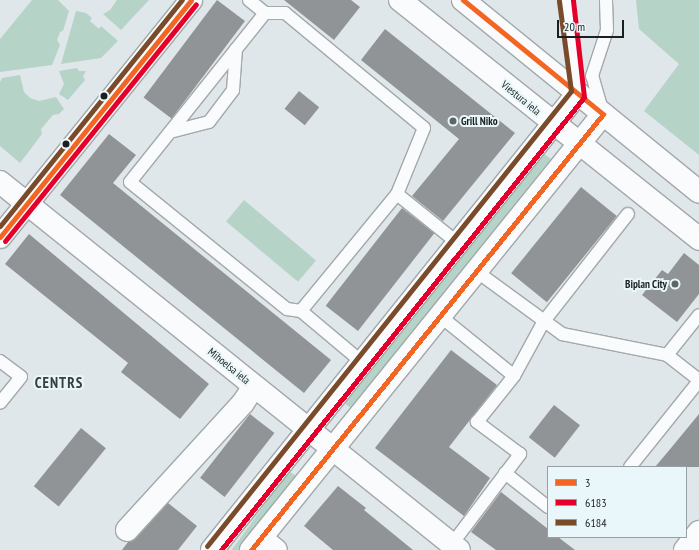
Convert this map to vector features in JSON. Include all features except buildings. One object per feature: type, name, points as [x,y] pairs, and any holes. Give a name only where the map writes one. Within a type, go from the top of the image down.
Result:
[{"type":"street","points":[[0,237],[191,0]]},
{"type":"street","name":"Viestura iela","points":[[400,0],[699,239]]},
{"type":"street","points":[[463,0],[699,192]]},
{"type":"street","points":[[212,550],[459,244],[578,93]]},
{"type":"street","points":[[263,546],[333,449],[578,143],[603,114]]},
{"type":"street","name":"Mihoelsa iela","points":[[0,182],[456,547]]},
{"type":"street","points":[[127,530],[243,403],[254,386]]},
{"type":"street","points":[[685,550],[699,532]]},
{"type":"lane","points":[[249,0],[265,13],[285,13],[424,128],[397,194],[301,311]]},
{"type":"lane","points":[[566,0],[578,93]]},
{"type":"lane","points":[[603,114],[592,76],[607,30],[606,0]]},
{"type":"lane","points":[[265,13],[130,182],[287,309],[301,311],[363,363]]},
{"type":"lane","points":[[170,132],[209,122],[233,90],[236,49]]},
{"type":"lane","points":[[397,194],[459,244]]},
{"type":"lane","points":[[456,547],[505,473],[520,454],[477,422],[514,376],[544,321],[628,214]]},
{"type":"lane","points":[[476,271],[562,334],[667,355],[699,381],[631,466]]},
{"type":"lane","points":[[667,355],[699,315]]},
{"type":"lane","points":[[440,316],[514,376]]},
{"type":"lane","points":[[0,361],[21,377],[0,404]]},
{"type":"lane","points":[[505,473],[547,506]]},
{"type":"green space","points":[[32,0],[58,0],[69,11],[63,31],[60,32],[57,40],[60,45],[52,65],[0,72],[0,39]]},
{"type":"green space","points":[[117,0],[149,0],[121,30],[103,14],[110,10]]},
{"type":"green space","points":[[636,0],[699,0],[699,155],[644,111],[679,64],[639,29]]},
{"type":"green space","points":[[76,11],[86,13],[92,18],[90,21],[99,29],[101,26],[118,41],[101,58],[61,64]]},
{"type":"green space","points":[[77,68],[79,71],[86,71],[83,76],[85,80],[68,100],[59,94],[64,84],[59,71]]},
{"type":"green space","points":[[20,75],[24,92],[30,98],[39,101],[56,97],[64,109],[59,114],[53,115],[41,129],[42,134],[20,163],[0,146],[0,82],[2,78]]},
{"type":"green space","points":[[544,154],[551,159],[351,408],[345,404]]},
{"type":"green space","points":[[244,200],[316,260],[298,282],[226,221]]},
{"type":"green space","points":[[289,471],[296,476],[243,550],[232,550]]},
{"type":"transit line","name":"6184","points":[[0,226],[182,0]]},
{"type":"transit line","name":"3","points":[[0,237],[191,0]]},
{"type":"transit line","name":"3","points":[[251,550],[603,114],[463,0]]},
{"type":"transit line","name":"6183","points":[[221,550],[584,97],[573,0]]},
{"type":"transit line","name":"6184","points":[[207,546],[571,91],[559,1]]},
{"type":"transit line","name":"6183","points":[[5,241],[196,4]]},
{"type":"place","name":"Grill Niko","points":[[453,121]]},
{"type":"place","name":"Biplan City","points":[[675,284]]},
{"type":"district","name":"CENTRS","points":[[59,383]]}]
